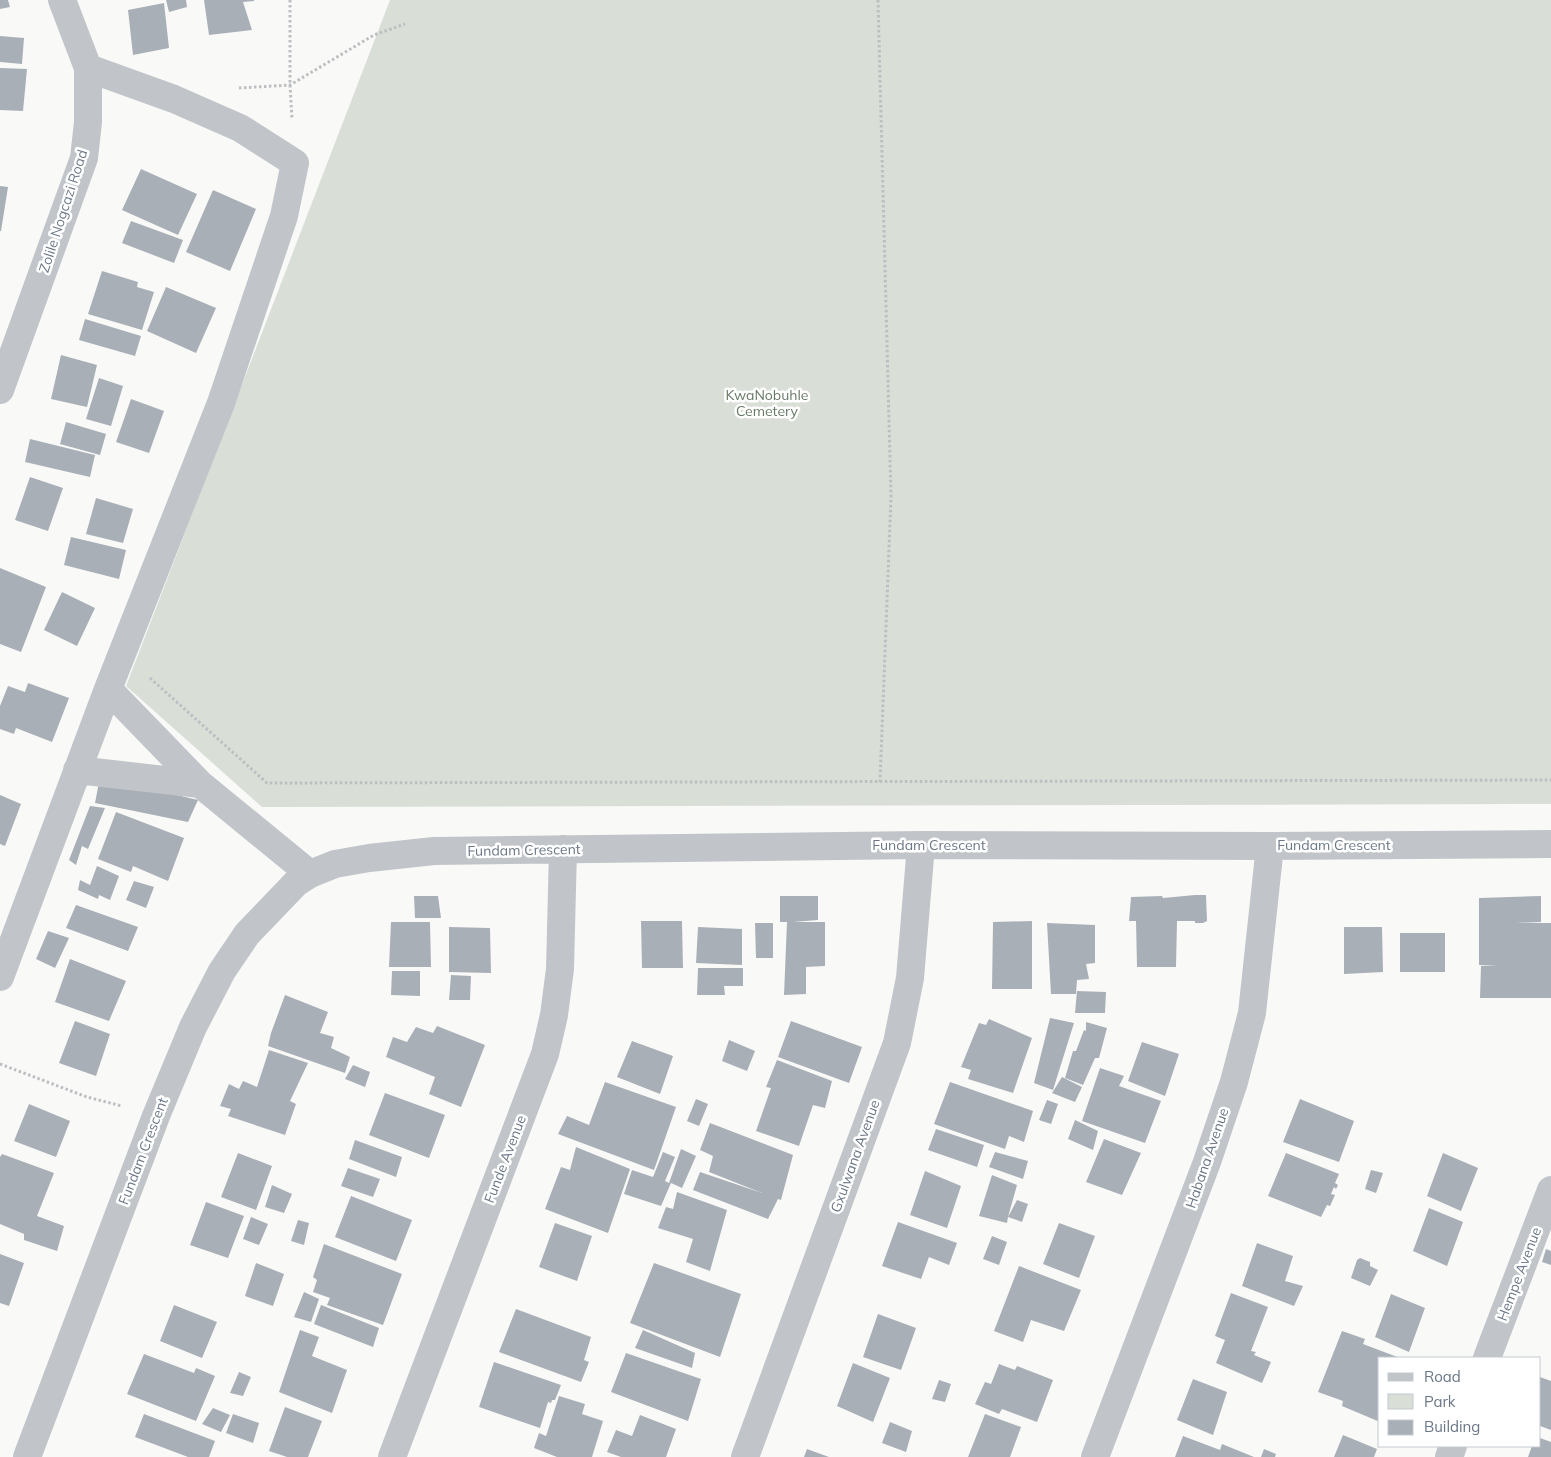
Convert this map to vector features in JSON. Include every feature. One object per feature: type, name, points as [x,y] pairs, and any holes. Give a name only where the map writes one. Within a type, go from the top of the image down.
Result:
[{"type":"street","name":"Zolile Nogcazi Road","points":[[0,390],[84,158],[88,122],[88,68],[62,0]]},
{"type":"street","points":[[0,977],[108,689],[221,403],[284,216],[295,163],[240,128],[174,99],[88,68]]},
{"type":"street","points":[[108,689],[200,784],[310,874]]},
{"type":"street","points":[[77,770],[200,784]]},
{"type":"street","name":"Fundam Crescent","points":[[26,1457],[156,1116],[194,1027],[222,971],[247,934],[296,883],[310,874],[344,863],[369,858],[434,851],[921,845],[1270,846],[1551,844]]},
{"type":"street","name":"Gxulwana Avenue","points":[[745,1457],[897,1043],[910,978],[921,845]]},
{"type":"street","name":"Habana Avenue","points":[[1095,1457],[1207,1162],[1234,1082],[1252,1013],[1270,846]]},
{"type":"street","name":"Funde Avenue","points":[[392,1457],[545,1054],[554,1015],[560,969],[562,849]]},
{"type":"street","name":"Hempe Avenue","points":[[1487,1357],[1551,1190]]},
{"type":"path","points":[[290,0],[290,85],[295,163]]},
{"type":"path","points":[[878,0],[891,497],[880,782]]},
{"type":"path","points":[[238,88],[290,85],[374,35],[405,24]]},
{"type":"path","points":[[150,678],[267,783],[1551,780]]},
{"type":"path","points":[[0,1064],[87,1097],[156,1116]]},
{"type":"green space","name":"KwaNobuhle Cemetery","points":[[390,0],[1551,0],[1551,804],[262,807],[126,686]]},
{"type":"building","points":[[0,0],[8,0],[10,7],[0,9]]},
{"type":"building","points":[[166,0],[186,0],[187,7],[169,12]]},
{"type":"building","points":[[204,0],[254,0],[243,2],[252,30],[209,35]]},
{"type":"building","points":[[164,3],[169,48],[133,55],[128,10]]},
{"type":"building","points":[[0,36],[24,38],[22,64],[0,62]]},
{"type":"building","points":[[0,68],[27,69],[23,111],[0,110]]},
{"type":"building","points":[[141,169],[197,194],[178,235],[122,210]]},
{"type":"building","points":[[0,186],[8,187],[1,231],[0,231]]},
{"type":"building","points":[[213,190],[256,209],[230,271],[186,252]]},
{"type":"building","points":[[131,221],[183,240],[174,263],[122,243]]},
{"type":"building","points":[[102,271],[138,282],[137,287],[154,292],[142,330],[88,314]]},
{"type":"building","points":[[166,287],[216,308],[196,353],[147,331]]},
{"type":"building","points":[[85,319],[141,336],[135,356],[79,340]]},
{"type":"building","points":[[61,355],[97,365],[87,407],[51,399]]},
{"type":"building","points":[[99,378],[123,386],[111,426],[86,419]]},
{"type":"building","points":[[131,399],[164,411],[149,453],[116,442]]},
{"type":"building","points":[[66,422],[106,434],[100,455],[60,444]]},
{"type":"building","points":[[30,439],[95,455],[90,477],[25,462]]},
{"type":"building","points":[[30,477],[63,488],[48,531],[15,520]]},
{"type":"building","points":[[96,498],[133,509],[123,543],[86,534]]},
{"type":"building","points":[[71,537],[126,550],[119,579],[64,565]]},
{"type":"building","points":[[0,568],[46,587],[21,652],[0,644]]},
{"type":"building","points":[[62,592],[95,608],[77,646],[44,630]]},
{"type":"building","points":[[28,683],[69,698],[52,742],[16,728],[14,734],[0,729],[0,706],[8,686],[25,692]]},
{"type":"building","points":[[100,777],[198,800],[188,822],[95,803]]},
{"type":"building","points":[[0,795],[21,804],[5,846],[0,844]]},
{"type":"building","points":[[90,806],[105,808],[88,849],[82,846],[76,865],[69,860]]},
{"type":"building","points":[[116,812],[184,838],[168,881],[133,866],[131,872],[98,859]]},
{"type":"building","points":[[97,866],[119,876],[110,900],[99,895],[98,899],[78,890],[80,880],[90,885]]},
{"type":"building","points":[[134,881],[154,887],[146,908],[126,900]]},
{"type":"building","points":[[1206,895],[1207,921],[1195,923],[1195,921],[1177,921],[1176,967],[1137,967],[1136,921],[1129,921],[1131,897],[1162,896],[1163,898]]},
{"type":"building","points":[[414,896],[438,896],[441,918],[415,918]]},
{"type":"building","points":[[780,896],[818,896],[818,920],[793,922],[825,922],[825,966],[806,967],[806,994],[784,995],[787,922],[780,922]]},
{"type":"building","points":[[1541,896],[1541,922],[1516,923],[1551,923],[1551,998],[1480,998],[1481,966],[1497,966],[1479,965],[1479,898]]},
{"type":"building","points":[[76,905],[138,927],[128,951],[66,928]]},
{"type":"building","points":[[641,921],[682,921],[683,968],[642,968]]},
{"type":"building","points":[[1032,921],[1032,989],[992,989],[993,922]]},
{"type":"building","points":[[391,922],[430,922],[431,967],[389,967]]},
{"type":"building","points":[[755,923],[773,923],[773,958],[756,958]]},
{"type":"building","points":[[1047,923],[1095,925],[1095,963],[1086,964],[1089,979],[1077,980],[1076,994],[1051,994]]},
{"type":"building","points":[[449,927],[490,928],[491,973],[449,972]]},
{"type":"building","points":[[698,927],[742,929],[742,965],[696,963]]},
{"type":"building","points":[[1344,927],[1382,927],[1383,972],[1344,974]]},
{"type":"building","points":[[48,931],[69,938],[55,968],[36,959]]},
{"type":"building","points":[[1400,933],[1445,933],[1445,972],[1400,972]]},
{"type":"building","points":[[70,959],[126,981],[109,1021],[55,1002]]},
{"type":"building","points":[[698,968],[743,968],[743,986],[724,986],[725,995],[697,995]]},
{"type":"building","points":[[392,971],[420,971],[420,996],[391,995]]},
{"type":"building","points":[[451,975],[471,976],[470,1000],[449,1000]]},
{"type":"building","points":[[1077,991],[1106,992],[1105,1013],[1075,1013]]},
{"type":"building","points":[[285,995],[328,1012],[320,1033],[334,1037],[331,1048],[350,1057],[345,1073],[268,1046]]},
{"type":"building","points":[[1050,1018],[1074,1023],[1053,1090],[1034,1083]]},
{"type":"building","points":[[989,1019],[1032,1038],[1013,1093],[968,1079],[971,1070],[961,1067],[979,1023],[986,1025]]},
{"type":"building","points":[[75,1021],[110,1034],[96,1076],[59,1063]]},
{"type":"building","points":[[791,1021],[862,1047],[849,1083],[778,1057]]},
{"type":"building","points":[[1086,1022],[1107,1028],[1099,1058],[1095,1058],[1083,1085],[1065,1078],[1073,1051],[1076,1051],[1084,1030],[1086,1031]]},
{"type":"building","points":[[437,1026],[485,1045],[461,1107],[429,1094],[435,1077],[386,1057],[393,1037],[407,1042],[416,1027],[433,1033]]},
{"type":"building","points":[[729,1040],[755,1051],[747,1071],[722,1061]]},
{"type":"building","points":[[632,1041],[673,1056],[660,1094],[617,1077]]},
{"type":"building","points":[[1142,1042],[1179,1054],[1165,1096],[1128,1081]]},
{"type":"building","points":[[269,1050],[308,1063],[290,1101],[296,1104],[285,1135],[228,1116],[231,1109],[220,1106],[229,1084],[239,1089],[243,1081],[257,1087]]},
{"type":"building","points":[[777,1060],[832,1081],[825,1108],[813,1105],[799,1146],[756,1131],[771,1088],[766,1087]]},
{"type":"building","points":[[353,1065],[370,1072],[365,1087],[345,1079]]},
{"type":"building","points":[[1100,1068],[1124,1076],[1119,1086],[1161,1101],[1145,1143],[1082,1121]]},
{"type":"building","points":[[1062,1077],[1082,1087],[1075,1102],[1052,1093]]},
{"type":"building","points":[[605,1082],[676,1107],[654,1170],[558,1134],[567,1116],[589,1125]]},
{"type":"building","points":[[950,1082],[1033,1111],[1024,1142],[1009,1136],[1005,1149],[934,1124]]},
{"type":"building","points":[[385,1093],[445,1115],[429,1158],[369,1135]]},
{"type":"building","points":[[696,1099],[708,1104],[699,1126],[687,1121]]},
{"type":"building","points":[[1300,1099],[1354,1121],[1339,1162],[1283,1142]]},
{"type":"building","points":[[1047,1100],[1058,1104],[1051,1124],[1039,1120]]},
{"type":"building","points":[[29,1104],[70,1121],[56,1157],[14,1141]]},
{"type":"building","points":[[1075,1120],[1098,1131],[1093,1150],[1068,1139]]},
{"type":"building","points":[[710,1123],[793,1155],[781,1200],[778,1199],[768,1219],[693,1190],[700,1172],[762,1193],[709,1172],[713,1156],[700,1150]]},
{"type":"building","points":[[936,1129],[984,1145],[977,1167],[928,1150]]},
{"type":"building","points":[[1104,1139],[1141,1153],[1122,1195],[1086,1182]]},
{"type":"building","points":[[355,1140],[402,1157],[396,1177],[349,1159]]},
{"type":"building","points":[[576,1147],[630,1169],[608,1233],[545,1209],[561,1167],[570,1170]]},
{"type":"building","points":[[681,1149],[696,1156],[682,1188],[671,1183],[661,1206],[624,1194],[632,1170],[653,1177],[663,1152],[675,1157],[665,1181],[669,1183]]},
{"type":"building","points":[[995,1152],[1028,1161],[1023,1179],[989,1167]]},
{"type":"building","points":[[238,1153],[272,1166],[256,1210],[221,1197]]},
{"type":"building","points":[[1286,1153],[1339,1174],[1335,1183],[1338,1185],[1336,1189],[1334,1187],[1331,1194],[1335,1195],[1330,1206],[1327,1205],[1321,1217],[1268,1196]]},
{"type":"building","points":[[1443,1153],[1478,1168],[1461,1211],[1427,1196]]},
{"type":"building","points":[[2,1154],[54,1173],[37,1216],[64,1226],[57,1251],[24,1240],[24,1234],[0,1224],[0,1157]]},
{"type":"building","points":[[348,1168],[380,1179],[373,1197],[341,1186]]},
{"type":"building","points":[[1371,1170],[1383,1173],[1376,1193],[1365,1189]]},
{"type":"building","points":[[925,1171],[961,1186],[947,1228],[910,1215]]},
{"type":"building","points":[[992,1175],[1017,1185],[1007,1223],[979,1216]]},
{"type":"building","points":[[272,1185],[292,1194],[284,1213],[265,1207]]},
{"type":"building","points":[[677,1192],[727,1210],[710,1271],[686,1262],[693,1239],[658,1228],[666,1207],[673,1209]]},
{"type":"building","points":[[351,1196],[412,1220],[396,1261],[335,1237]]},
{"type":"building","points":[[1017,1200],[1028,1204],[1022,1222],[1008,1217]]},
{"type":"building","points":[[206,1202],[244,1216],[228,1258],[190,1245]]},
{"type":"building","points":[[1429,1208],[1463,1222],[1447,1266],[1413,1251]]},
{"type":"building","points":[[251,1217],[268,1224],[259,1245],[243,1239]]},
{"type":"building","points":[[298,1220],[309,1223],[304,1245],[291,1241]]},
{"type":"building","points":[[898,1222],[957,1243],[949,1265],[929,1257],[921,1279],[882,1266]]},
{"type":"building","points":[[555,1223],[592,1236],[577,1281],[539,1267]]},
{"type":"building","points":[[1059,1223],[1095,1236],[1079,1278],[1043,1264]]},
{"type":"building","points":[[992,1236],[1007,1242],[999,1265],[983,1259]]},
{"type":"building","points":[[1257,1243],[1293,1256],[1285,1281],[1303,1286],[1294,1306],[1242,1286]]},
{"type":"building","points":[[324,1244],[402,1274],[383,1325],[327,1305],[330,1298],[313,1292],[317,1280],[313,1277]]},
{"type":"building","points":[[1546,1249],[1551,1251],[1551,1265],[1542,1262]]},
{"type":"building","points":[[0,1254],[24,1263],[9,1306],[0,1303]]},
{"type":"building","points":[[1360,1258],[1370,1262],[1370,1266],[1378,1270],[1370,1286],[1351,1278],[1357,1260]]},
{"type":"building","points":[[256,1263],[284,1274],[273,1306],[245,1296]]},
{"type":"building","points":[[654,1263],[741,1294],[720,1357],[630,1323]]},
{"type":"building","points":[[1019,1266],[1081,1290],[1064,1331],[1031,1320],[1023,1342],[994,1331]]},
{"type":"building","points":[[304,1292],[319,1299],[311,1322],[294,1317]]},
{"type":"building","points":[[1231,1293],[1268,1307],[1251,1351],[1256,1352],[1254,1355],[1271,1362],[1262,1383],[1216,1363],[1225,1340],[1215,1336]]},
{"type":"building","points":[[1391,1294],[1425,1308],[1409,1352],[1375,1337]]},
{"type":"building","points":[[174,1305],[217,1322],[202,1358],[160,1341]]},
{"type":"building","points":[[321,1305],[379,1328],[373,1347],[314,1324]]},
{"type":"building","points":[[516,1309],[591,1337],[584,1360],[589,1362],[581,1382],[499,1352]]},
{"type":"building","points":[[878,1314],[916,1328],[901,1370],[863,1357]]},
{"type":"building","points":[[300,1330],[319,1337],[312,1356],[347,1370],[332,1413],[279,1392]]},
{"type":"building","points":[[643,1330],[695,1353],[692,1368],[635,1348]]},
{"type":"building","points":[[1342,1331],[1365,1339],[1363,1344],[1397,1357],[1378,1357],[1378,1421],[1342,1406],[1343,1401],[1318,1392]]},
{"type":"building","points":[[626,1353],[701,1379],[688,1421],[611,1392]]},
{"type":"building","points":[[144,1354],[194,1373],[196,1368],[215,1376],[196,1421],[127,1394]]},
{"type":"building","points":[[494,1362],[561,1385],[555,1400],[552,1400],[551,1403],[548,1402],[540,1428],[479,1407]]},
{"type":"building","points":[[853,1363],[890,1378],[873,1422],[837,1406]]},
{"type":"building","points":[[999,1364],[1015,1370],[1017,1366],[1053,1380],[1037,1422],[1002,1409],[999,1414],[975,1404],[985,1382],[991,1384]]},
{"type":"building","points":[[239,1372],[251,1377],[243,1396],[230,1393]]},
{"type":"building","points":[[1541,1377],[1551,1381],[1551,1430],[1541,1426]]},
{"type":"building","points":[[1193,1379],[1227,1392],[1213,1435],[1177,1420]]},
{"type":"building","points":[[939,1380],[951,1384],[945,1402],[932,1399]]},
{"type":"building","points":[[559,1396],[585,1404],[582,1414],[603,1421],[592,1457],[557,1457],[534,1448],[539,1433],[546,1436]]},
{"type":"building","points":[[285,1407],[322,1421],[308,1457],[287,1457],[269,1451]]},
{"type":"building","points":[[213,1408],[230,1415],[221,1432],[202,1424]]},
{"type":"building","points":[[144,1414],[215,1441],[209,1457],[188,1457],[135,1437]]},
{"type":"building","points":[[233,1414],[259,1423],[253,1443],[226,1433]]},
{"type":"building","points":[[985,1414],[1021,1427],[1010,1457],[968,1457]]},
{"type":"building","points":[[640,1415],[676,1429],[666,1457],[621,1457],[607,1452],[616,1430],[632,1436]]},
{"type":"building","points":[[890,1422],[912,1431],[906,1452],[882,1443]]},
{"type":"building","points":[[1343,1435],[1377,1449],[1374,1457],[1334,1457]]},
{"type":"building","points":[[1183,1436],[1220,1450],[1222,1444],[1254,1457],[1175,1457]]},
{"type":"building","points":[[1541,1438],[1551,1442],[1551,1457],[1528,1457],[1532,1447],[1541,1447]]},
{"type":"building","points":[[807,1449],[829,1457],[804,1457]]},
{"type":"building","points":[[1264,1449],[1276,1454],[1275,1457],[1261,1457]]}]
